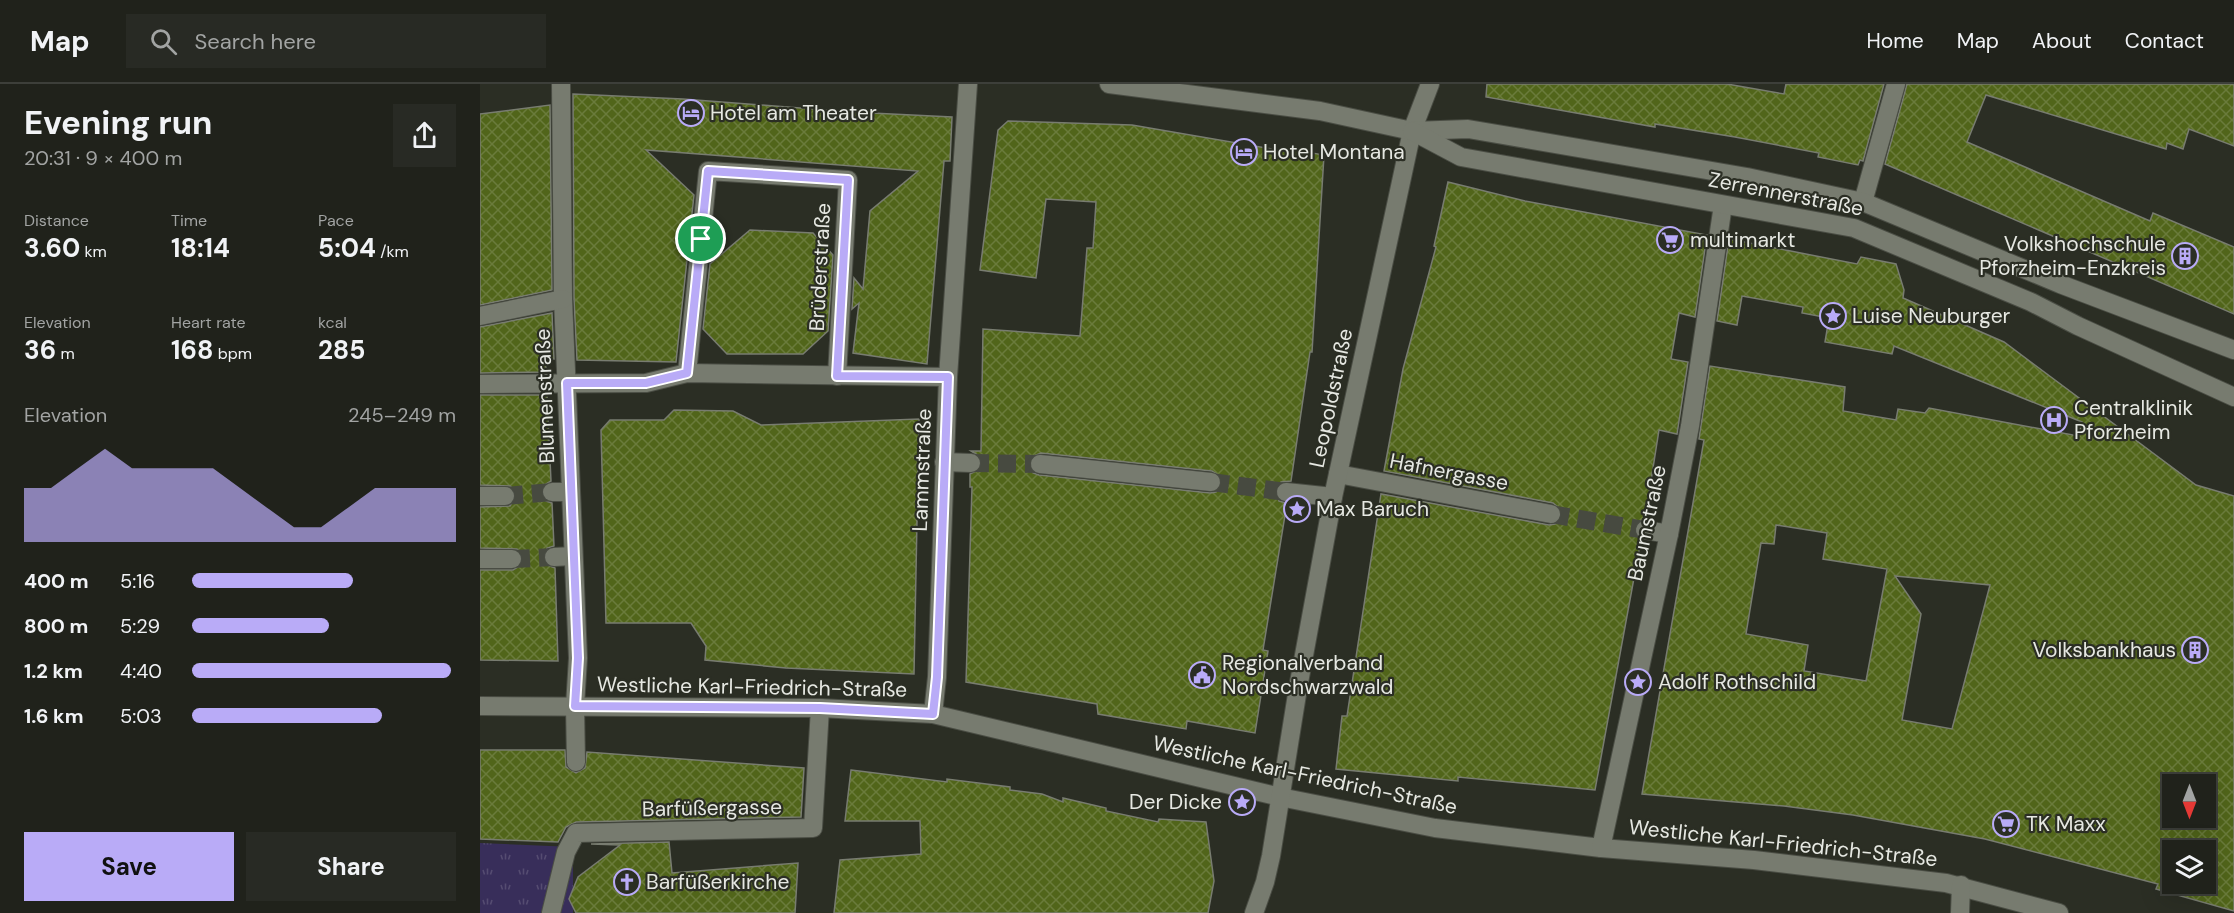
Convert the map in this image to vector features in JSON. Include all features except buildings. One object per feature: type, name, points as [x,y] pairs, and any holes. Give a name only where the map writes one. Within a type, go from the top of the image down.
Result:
[{"type":"street","name":"Blumenstraße","points":[[561,84],[563,299],[578,658],[575,706]]},
{"type":"street","name":"Lammstraße","points":[[933,714],[937,677],[948,377],[968,84]]},
{"type":"street","name":"Zerrennerstraße","points":[[1109,84],[1320,111],[1412,131],[1468,129],[1747,177],[1863,202],[2060,284],[2234,350]]},
{"type":"street","name":"Leopoldstraße","points":[[1254,913],[1271,856],[1333,497],[1412,131],[1430,84]]},
{"type":"street","points":[[1863,202],[1896,84]]},
{"type":"street","name":"Zerrennerstraße","points":[[1412,131],[1461,157],[1854,228],[2031,302],[2078,326],[2234,397]]},
{"type":"street","name":"Brüderstraße","points":[[687,373],[708,171],[848,180],[837,376]]},
{"type":"street","name":"Baumstraße","points":[[1601,848],[1669,534],[1689,426],[1723,205]]},
{"type":"street","points":[[480,316],[563,299]]},
{"type":"street","points":[[480,384],[646,383],[687,373],[948,377]]},
{"type":"street","points":[[944,462],[971,463]]},
{"type":"street","points":[[1040,464],[1211,482]]},
{"type":"street","name":"Hafnergasse","points":[[1338,474],[1551,514]]},
{"type":"street","points":[[552,492],[571,492]]},
{"type":"street","points":[[1286,492],[1333,497]]},
{"type":"street","points":[[480,496],[505,496]]},
{"type":"street","points":[[1645,530],[1669,534]]},
{"type":"street","points":[[554,557],[573,556]]},
{"type":"street","points":[[480,560],[512,559]]},
{"type":"street","name":"Westliche Karl-Friedrich-Straße","points":[[480,706],[820,708],[933,714],[1280,797],[1435,828],[1601,848],[1754,860],[1961,885],[2059,913]]},
{"type":"street","name":"Westliche Karl-Friedrich-Straße","points":[[575,706],[576,762]]},
{"type":"street","name":"Barfüßergasse","points":[[551,913],[566,852],[576,833],[813,828],[820,708]]},
{"type":"street","points":[[1960,913],[1961,885]]},
{"type":"green space","points":[[480,843],[573,847],[573,913],[480,913]]},
{"type":"tunnel","points":[[971,463],[1040,464]]},
{"type":"tunnel","points":[[1211,482],[1286,492]]},
{"type":"tunnel","points":[[505,496],[552,492]]},
{"type":"tunnel","points":[[1551,514],[1645,530]]},
{"type":"tunnel","points":[[512,559],[554,557]]},
{"type":"place","name":"Hotel am Theater","points":[[691,113]]},
{"type":"place","name":"Hotel Montana","points":[[1244,152]]},
{"type":"place","name":"multimarkt","points":[[1670,240]]},
{"type":"place","name":"Volkshochschule Pforzheim-Enzkreis","points":[[2185,256]]},
{"type":"place","name":"Luise Neuburger","points":[[1833,316]]},
{"type":"place","name":"Centralklinik Pforzheim","points":[[2054,420]]},
{"type":"place","name":"Max Baruch","points":[[1297,509]]},
{"type":"place","name":"Volksbankhaus","points":[[2195,650]]},
{"type":"place","name":"Regionalverband Nordschwarzwald","points":[[1202,675]]},
{"type":"place","name":"Adolf Rothschild","points":[[1638,682]]},
{"type":"place","name":"Der Dicke","points":[[1242,802]]},
{"type":"place","name":"TK Maxx","points":[[2006,824]]},
{"type":"place","name":"Barfüßerkirche","points":[[627,882]]},
{"type":"route","points":[[708,171],[848,180],[837,376],[948,377],[937,677],[933,714],[820,708],[575,706],[578,658],[567,383],[646,383],[687,373],[701,239],[708,171]]}]
